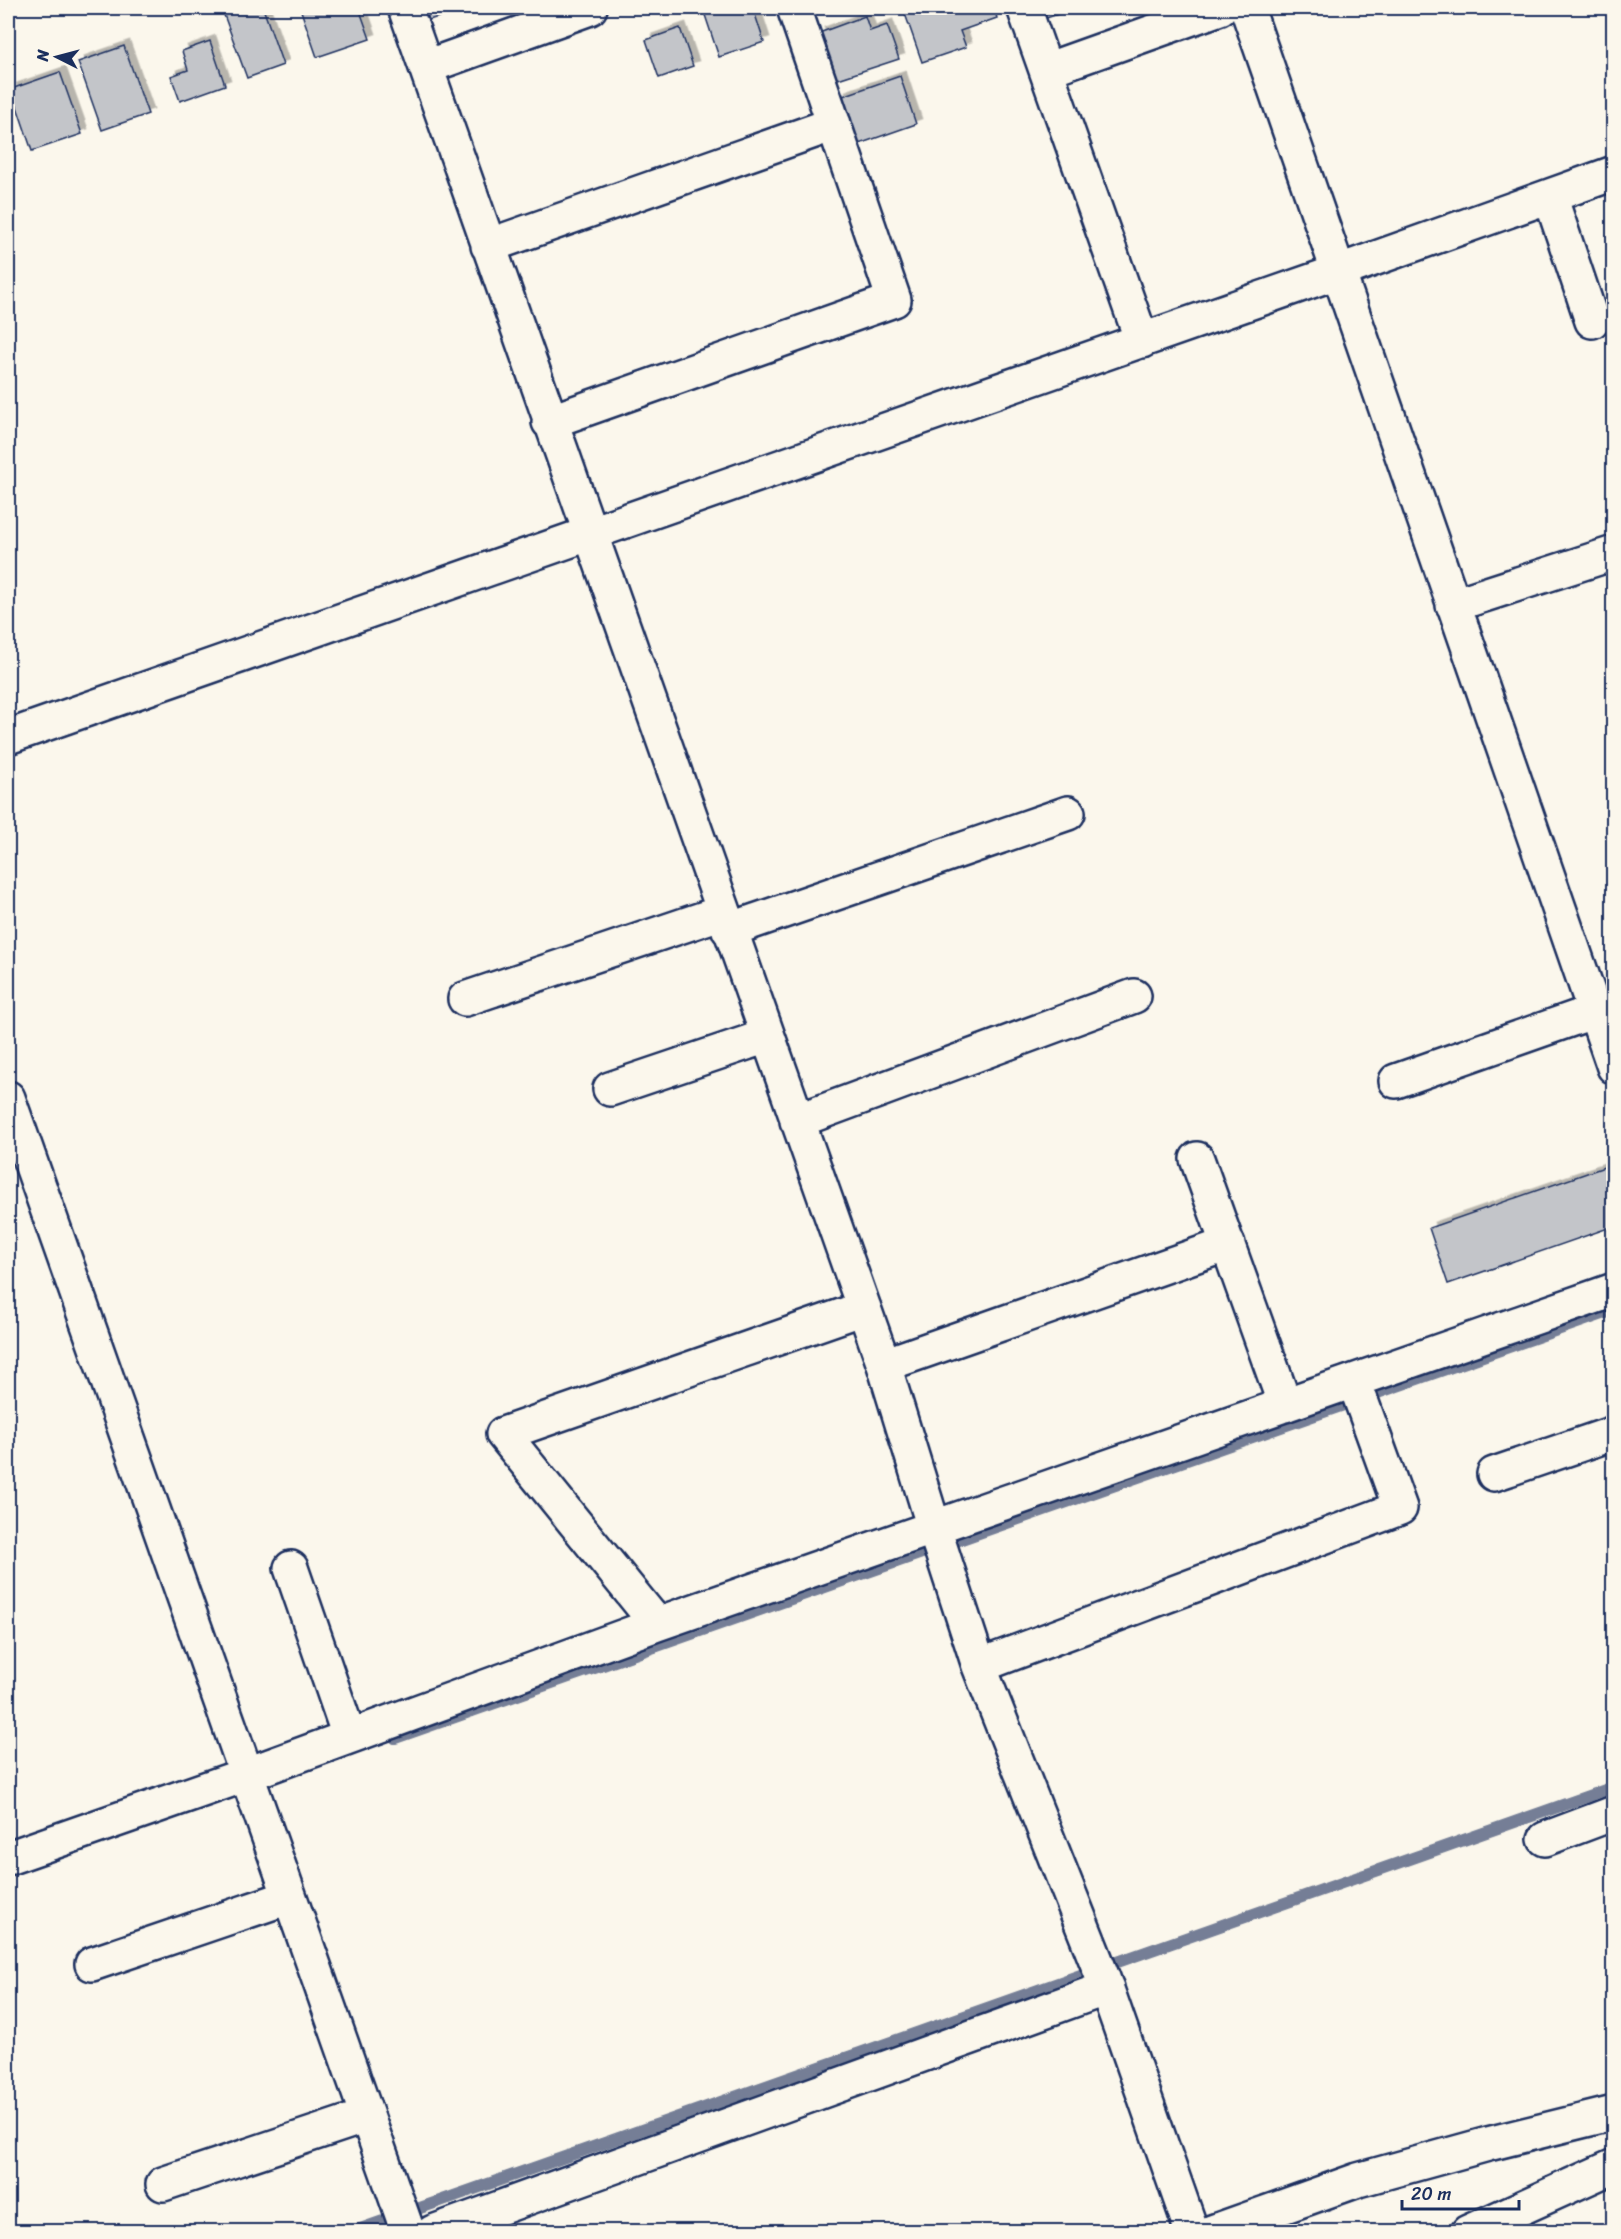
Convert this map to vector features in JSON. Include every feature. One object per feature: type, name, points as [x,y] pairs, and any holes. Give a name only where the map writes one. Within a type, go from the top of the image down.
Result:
[{"type":"street","points":[[405,8],[549,422],[884,1365],[979,1666],[1102,1975],[1192,2232]]},
{"type":"street","points":[[426,67],[590,8]]},
{"type":"street","points":[[549,422],[894,300],[794,8]]},
{"type":"street","points":[[1024,8],[1142,341]]},
{"type":"street","points":[[1046,70],[1220,8]]},
{"type":"street","points":[[1247,8],[1614,1067]]},
{"type":"street","points":[[488,246],[834,124]]},
{"type":"street","points":[[8,737],[1142,341],[1614,173]]},
{"type":"street","points":[[1550,196],[1592,321]]},
{"type":"street","points":[[1453,605],[1614,553]]},
{"type":"street","points":[[465,999],[726,921],[1068,813]]},
{"type":"street","points":[[797,1121],[1134,996]]},
{"type":"street","points":[[1396,1081],[1595,1011]]},
{"type":"street","points":[[610,1089],[766,1036]]},
{"type":"street","points":[[8,1098],[366,2116],[411,2222],[1102,1975]]},
{"type":"street","points":[[1197,1159],[1285,1405]]},
{"type":"street","points":[[884,1365],[1228,1244]]},
{"type":"street","points":[[8,1858],[248,1783],[349,1736],[657,1624],[938,1542],[1285,1405],[1359,1394],[1614,1290]]},
{"type":"street","points":[[657,1624],[503,1434],[864,1308]]},
{"type":"street","points":[[979,1666],[1400,1508],[1359,1394]]},
{"type":"street","points":[[1494,1474],[1614,1432]]},
{"type":"street","points":[[291,1568],[349,1736]]},
{"type":"street","points":[[1545,1839],[1614,1813]]},
{"type":"street","points":[[92,1964],[289,1897]]},
{"type":"street","points":[[1212,2232],[1358,2180],[1488,2144],[1614,2113]]},
{"type":"street","points":[[163,2184],[366,2116]]},
{"type":"street","points":[[1468,2232],[1614,2166]]},
{"type":"building","points":[[247,8],[263,8],[283,65],[247,78],[224,15]]},
{"type":"building","points":[[300,8],[359,8],[370,39],[317,57]]},
{"type":"building","points":[[425,8],[466,8],[429,20]]},
{"type":"building","points":[[741,8],[742,12],[753,8],[764,42],[719,57],[703,9]]},
{"type":"building","points":[[903,8],[994,8],[997,18],[960,31],[966,47],[922,62]]},
{"type":"building","points":[[1039,8],[1077,8],[1043,19]]},
{"type":"building","points":[[865,16],[870,31],[887,25],[899,59],[835,80],[819,33]]},
{"type":"building","points":[[680,28],[693,66],[659,78],[646,40]]},
{"type":"building","points":[[210,41],[225,85],[180,101],[171,76],[188,70],[182,51]]},
{"type":"building","points":[[124,46],[148,114],[102,130],[78,62]]},
{"type":"building","points":[[60,72],[82,134],[32,151],[11,89]]},
{"type":"building","points":[[900,76],[916,124],[856,145],[840,97]]},
{"type":"building","points":[[1610,1165],[1614,1177],[1614,1226],[1448,1284],[1429,1228]]},
{"type":"waterway","points":[[395,1738],[1614,1310]]},
{"type":"waterway","points":[[352,2232],[1614,1787]]}]
